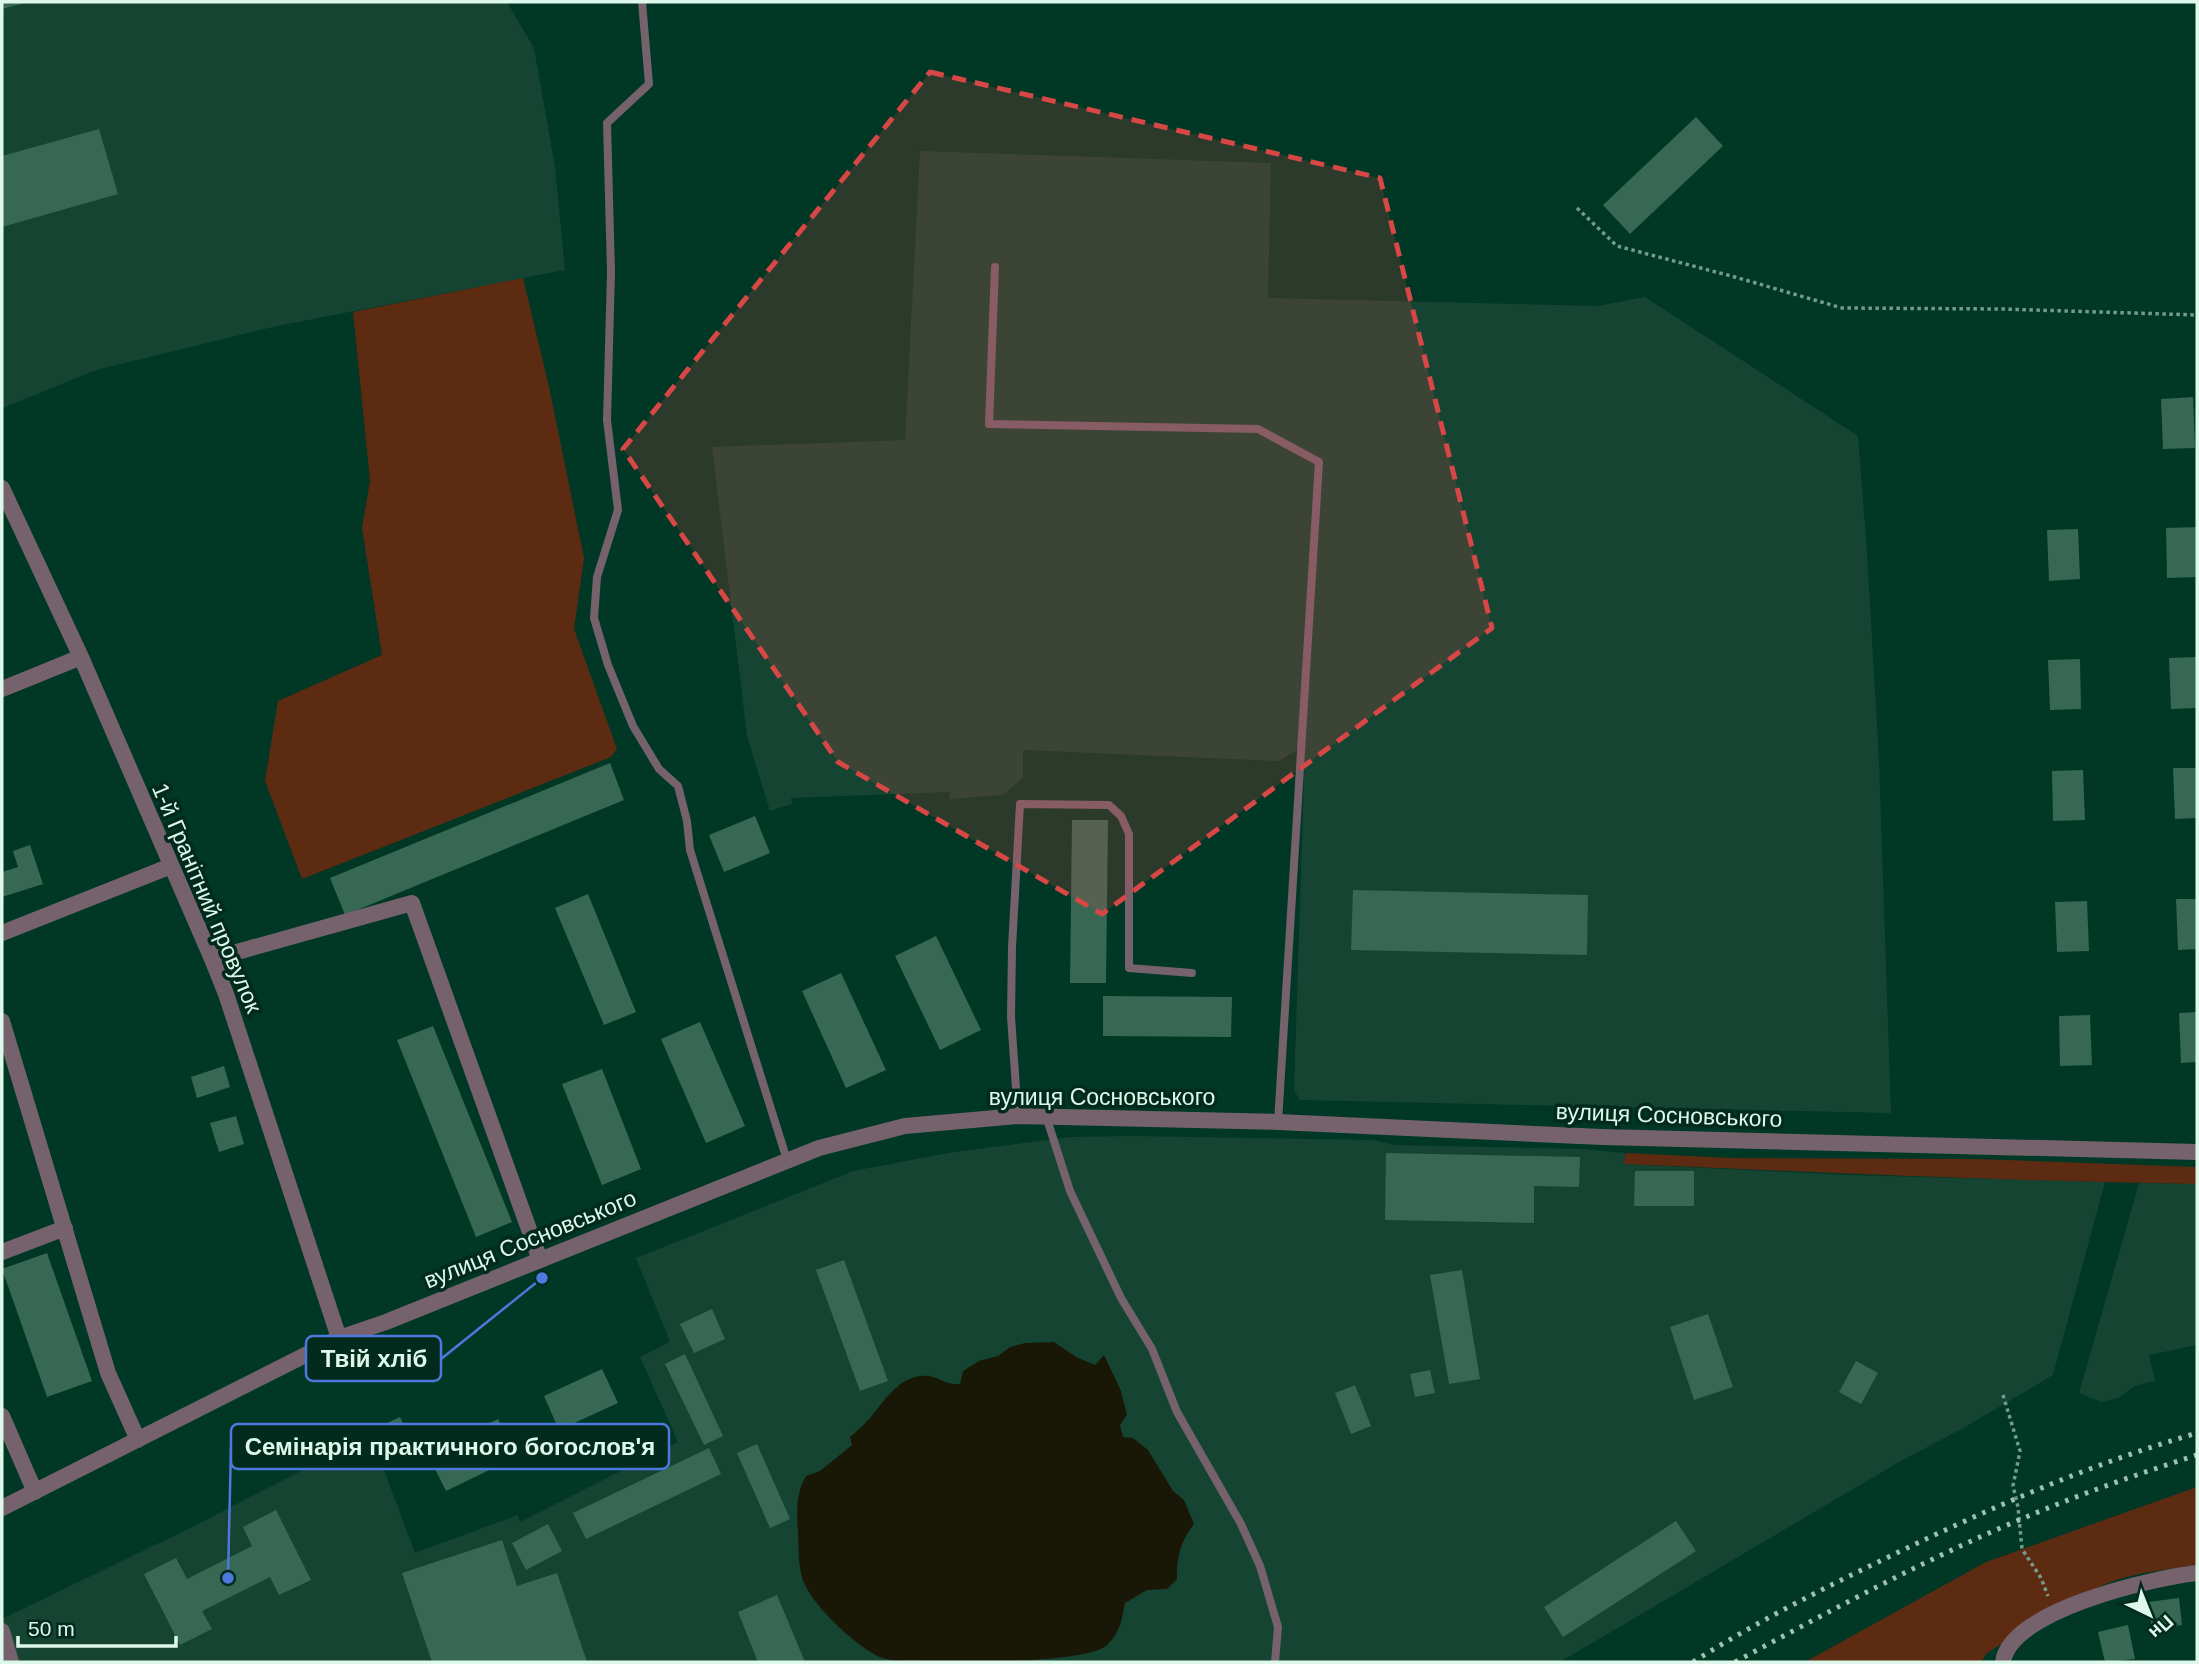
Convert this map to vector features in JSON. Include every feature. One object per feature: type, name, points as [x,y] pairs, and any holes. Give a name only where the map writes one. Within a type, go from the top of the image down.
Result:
[{"type":"street","name":"1-й Гранітний провулок","points":[[2,488],[80,657],[226,994],[339,1338]]},
{"type":"street","points":[[2,690],[80,657]]},
{"type":"street","points":[[2,933],[171,866]]},
{"type":"street","points":[[212,959],[412,903],[540,1260]]},
{"type":"street","points":[[2,1021],[108,1373],[138,1440]]},
{"type":"street","name":"вулиця Сосновського","points":[[2,1508],[339,1338],[386,1322],[819,1148],[905,1126],[1046,1116],[1278,1122],[1602,1137],[2197,1152]]},
{"type":"street","points":[[2,1252],[65,1228]]},
{"type":"street","points":[[2,1416],[35,1492]]},
{"type":"street","points":[[2003,1662],[2006,1650],[2035,1622],[2117,1588],[2197,1573]]},
{"type":"street","points":[[2,1631],[11,1662]]},
{"type":"lane","points":[[642,2],[649,84],[607,123],[611,272],[607,420],[618,510],[597,577],[594,618],[608,665],[633,726],[659,769],[678,786],[687,821],[690,850],[787,1160]]},
{"type":"lane","points":[[995,267],[989,424],[1258,429],[1320,462],[1278,1122]]},
{"type":"lane","points":[[1018,1116],[1010,1017],[1020,804],[1109,805],[1121,816],[1129,834],[1129,968],[1192,973]]},
{"type":"lane","points":[[1046,1116],[1070,1191],[1121,1298],[1152,1349],[1177,1412],[1241,1524],[1260,1566],[1278,1627],[1275,1662]]},
{"type":"path","points":[[1577,208],[1617,246],[1842,308],[2002,309],[2197,315]]},
{"type":"path","points":[[2003,1395],[2020,1451],[2013,1486],[2022,1549],[2041,1578],[2056,1614]]},
{"type":"highlighted area","points":[[930,72],[1380,178],[1492,628],[1102,914],[838,762],[623,449]]},
{"type":"shaded area","points":[[2,2],[507,2],[534,48],[555,167],[565,270],[277,326],[96,370],[3,408]]},
{"type":"shaded area","points":[[920,151],[1271,163],[1268,298],[1598,306],[1645,297],[1858,436],[1879,761],[1891,1113],[1300,1100],[1294,1090],[1305,745],[1279,761],[1023,750],[1023,778],[1003,795],[949,799],[950,792],[791,798],[792,804],[770,811],[747,736],[712,447],[905,440]]},
{"type":"shaded area","points":[[523,278],[549,387],[584,558],[574,629],[617,749],[611,757],[302,879],[265,781],[278,701],[382,655],[362,528],[370,481],[353,312]]},
{"type":"shaded area","points":[[1071,1137],[1373,1140],[1395,1145],[1581,1149],[1626,1153],[1623,1164],[1849,1175],[2105,1182],[2053,1375],[1967,1426],[1899,1462],[1560,1662],[2,1662],[2,1619],[190,1528],[371,1435],[415,1553],[518,1515],[520,1522],[678,1442],[640,1357],[670,1342],[636,1258],[853,1171],[954,1152]]},
{"type":"shaded area","points":[[1626,1153],[1733,1158],[1977,1159],[2197,1167],[2197,1184],[1623,1164]]},
{"type":"shaded area","points":[[2139,1183],[2197,1184],[2197,1345],[2149,1355],[2155,1381],[2134,1386],[2119,1398],[2101,1402],[2079,1393]]},
{"type":"shaded area","points":[[1054,1342],[1076,1357],[1095,1365],[1104,1355],[1121,1391],[1127,1415],[1120,1425],[1123,1437],[1133,1438],[1148,1450],[1173,1491],[1184,1500],[1194,1524],[1180,1550],[1177,1579],[1167,1589],[1147,1590],[1125,1603],[1120,1626],[1114,1636],[1106,1646],[1092,1652],[1046,1659],[920,1662],[889,1660],[870,1652],[823,1611],[813,1599],[802,1577],[797,1511],[798,1497],[806,1476],[820,1471],[852,1445],[850,1437],[902,1383],[919,1376],[929,1376],[960,1384],[963,1371],[979,1361],[998,1356],[1010,1347],[1025,1343]]},
{"type":"shaded area","points":[[2197,1487],[2197,1565],[2132,1576],[2095,1589],[2048,1614],[1987,1653],[1981,1662],[1805,1662],[1986,1562]]},
{"type":"building","points":[[2,2],[25,2],[25,3],[2,9]]},
{"type":"building","points":[[1696,117],[1723,146],[1630,234],[1603,205]]},
{"type":"building","points":[[99,129],[118,194],[2,227],[2,156]]},
{"type":"building","points":[[2193,397],[2195,448],[2163,449],[2161,399]]},
{"type":"building","points":[[2197,527],[2197,577],[2167,578],[2166,528]]},
{"type":"building","points":[[2078,529],[2080,579],[2049,581],[2047,530]]},
{"type":"building","points":[[2197,657],[2197,708],[2171,709],[2169,658]]},
{"type":"building","points":[[2080,659],[2081,709],[2050,710],[2048,660]]},
{"type":"building","points":[[610,763],[624,800],[345,915],[330,878]]},
{"type":"building","points":[[2173,768],[2197,768],[2197,818],[2175,819]]},
{"type":"building","points":[[2083,770],[2085,820],[2053,821],[2052,771]]},
{"type":"building","points":[[755,816],[770,853],[724,872],[709,835]]},
{"type":"building","points":[[1072,820],[1108,820],[1106,983],[1070,983]]},
{"type":"building","points":[[30,845],[43,884],[2,897],[2,872],[18,867],[13,851]]},
{"type":"building","points":[[1353,890],[1588,895],[1587,955],[1351,950]]},
{"type":"building","points":[[588,894],[636,1012],[604,1025],[555,908]]},
{"type":"building","points":[[2176,899],[2197,899],[2197,949],[2178,950]]},
{"type":"building","points":[[2087,901],[2089,951],[2057,952],[2055,902]]},
{"type":"building","points":[[936,936],[981,1030],[940,1050],[895,956]]},
{"type":"building","points":[[841,973],[886,1070],[846,1088],[802,991]]},
{"type":"building","points":[[1103,996],[1232,997],[1231,1037],[1103,1036]]},
{"type":"building","points":[[2197,1012],[2197,1062],[2181,1063],[2179,1013]]},
{"type":"building","points":[[2090,1015],[2092,1065],[2060,1066],[2059,1016]]},
{"type":"building","points":[[700,1022],[745,1126],[706,1143],[661,1039]]},
{"type":"building","points":[[433,1026],[512,1222],[476,1237],[397,1040]]},
{"type":"building","points":[[224,1066],[230,1087],[197,1098],[191,1077]]},
{"type":"building","points":[[602,1069],[641,1169],[602,1185],[562,1084]]},
{"type":"building","points":[[236,1116],[244,1144],[219,1152],[210,1123]]},
{"type":"building","points":[[1386,1153],[1580,1157],[1579,1187],[1534,1186],[1534,1223],[1385,1220]]},
{"type":"building","points":[[1635,1171],[1694,1171],[1694,1206],[1634,1206]]},
{"type":"building","points":[[47,1253],[92,1381],[47,1397],[2,1269]]},
{"type":"building","points":[[844,1260],[888,1381],[860,1391],[816,1270]]},
{"type":"building","points":[[1462,1270],[1480,1379],[1449,1384],[1430,1275]]},
{"type":"building","points":[[712,1309],[725,1339],[694,1353],[680,1324]]},
{"type":"building","points":[[1708,1314],[1733,1387],[1694,1400],[1670,1327]]},
{"type":"building","points":[[685,1354],[723,1436],[704,1445],[665,1364]]},
{"type":"building","points":[[1856,1361],[1878,1373],[1861,1404],[1839,1392]]},
{"type":"building","points":[[602,1369],[618,1403],[559,1430],[544,1396]]},
{"type":"building","points":[[1430,1370],[1435,1393],[1415,1397],[1410,1374]]},
{"type":"building","points":[[1355,1385],[1371,1426],[1351,1434],[1335,1393]]},
{"type":"building","points":[[400,1417],[411,1441],[397,1448],[385,1424]]},
{"type":"building","points":[[498,1419],[516,1457],[446,1491],[427,1453]]},
{"type":"building","points":[[757,1444],[790,1519],[770,1528],[737,1453]]},
{"type":"building","points":[[709,1448],[721,1474],[586,1539],[573,1513]]},
{"type":"building","points":[[276,1510],[311,1580],[279,1595],[270,1577],[202,1611],[212,1629],[180,1645],[144,1574],[176,1558],[187,1579],[252,1546],[243,1527]]},
{"type":"building","points":[[1676,1521],[1696,1551],[1563,1637],[1544,1607]]},
{"type":"building","points":[[548,1524],[562,1551],[526,1570],[512,1543]]},
{"type":"building","points":[[502,1540],[517,1586],[557,1573],[587,1662],[432,1662],[402,1573]]},
{"type":"building","points":[[777,1595],[805,1662],[758,1662],[738,1612]]},
{"type":"building","points":[[2179,1598],[2182,1625],[2152,1629],[2148,1602]]},
{"type":"building","points":[[2128,1625],[2135,1659],[2105,1662],[2098,1632]]},
{"type":"railway","points":[[1693,1662],[1797,1602],[1976,1516],[2085,1471],[2197,1433]]},
{"type":"railway","points":[[1735,1662],[1955,1548],[2093,1491],[2197,1455]]},
{"type":"place","name":"Твій хліб","points":[[542,1278]]},
{"type":"place","name":"Семінарія практичного богослов'я","points":[[228,1578]]}]
